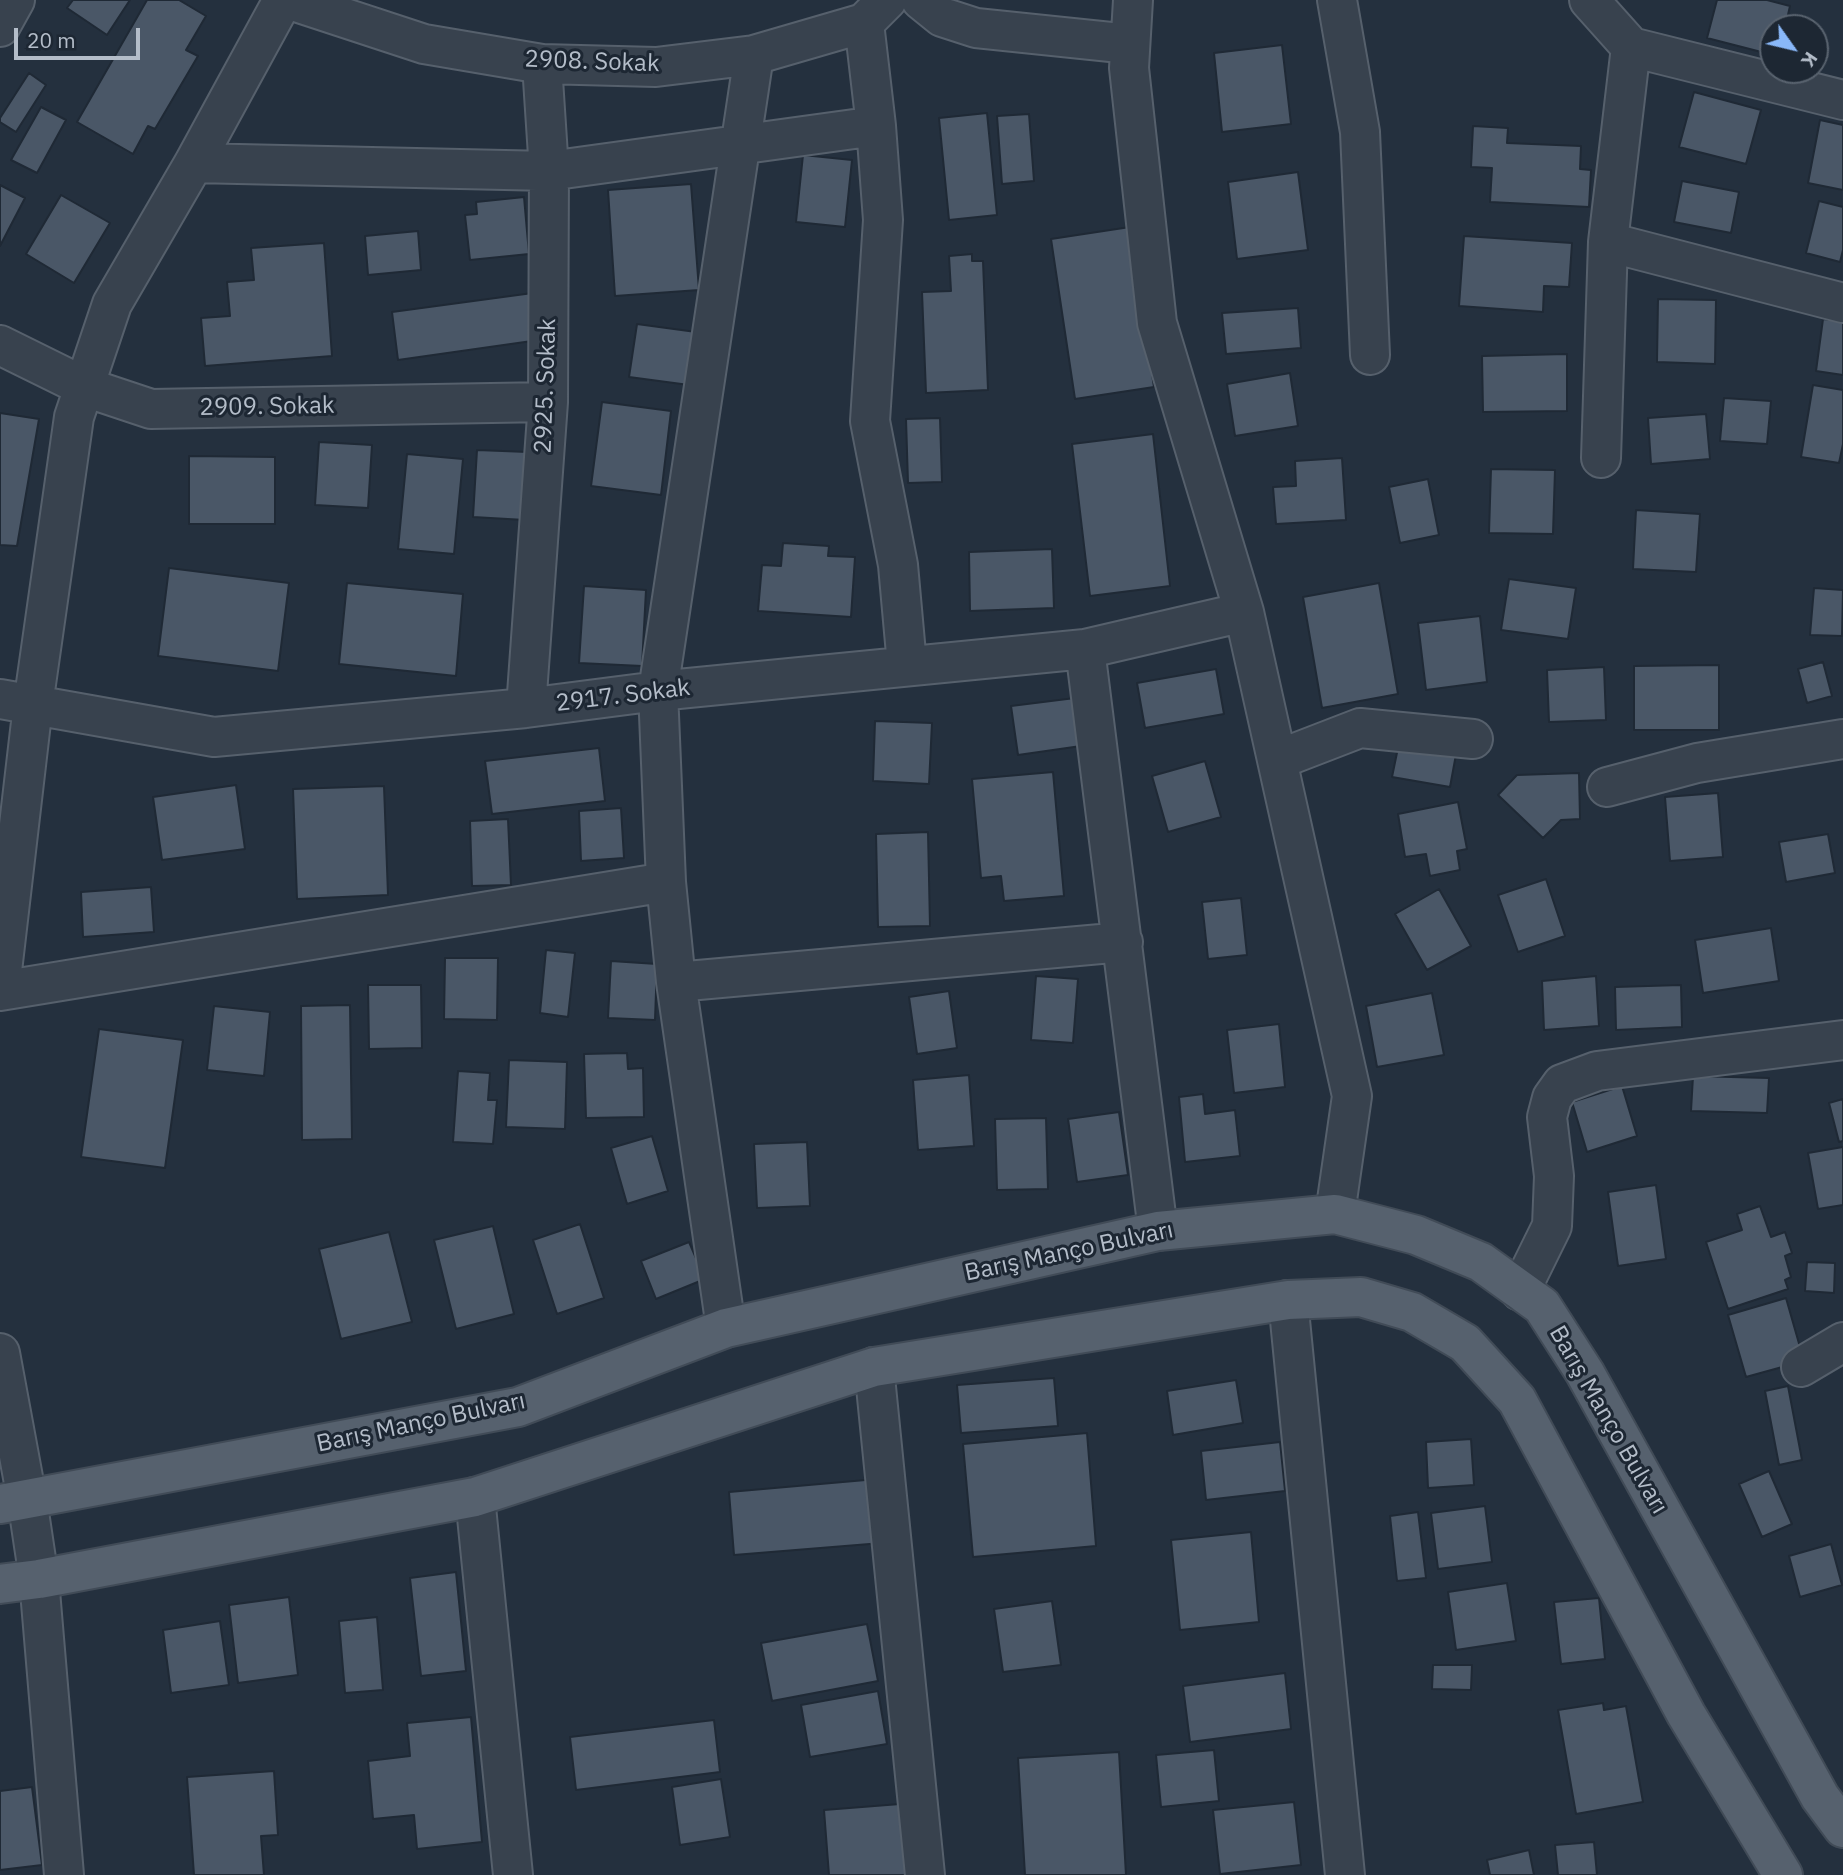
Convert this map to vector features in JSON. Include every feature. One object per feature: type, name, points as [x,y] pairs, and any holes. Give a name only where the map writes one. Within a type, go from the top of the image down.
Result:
[{"type":"main road","name":"Barış Manço Bulvarı","points":[[14,1501],[519,1406],[726,1328],[1158,1231],[1335,1214],[1427,1239],[1481,1262],[1542,1306],[1585,1373],[1820,1797],[1843,1828]]},
{"type":"main road","points":[[0,1584],[39,1579],[475,1497],[874,1367],[1288,1300],[1361,1297],[1412,1312],[1465,1343],[1517,1400],[1686,1714],[1783,1875]]},
{"type":"street","points":[[0,27],[15,0]]},
{"type":"street","points":[[282,0],[194,163],[112,304],[74,417],[16,702],[0,989],[666,882]]},
{"type":"street","name":"2908. Sokak","points":[[290,0],[424,44],[542,64],[656,67],[754,55],[876,11]]},
{"type":"street","points":[[921,0],[942,17],[976,28],[1130,44]]},
{"type":"street","points":[[1133,0],[1129,68],[1157,323],[1244,612],[1352,1096],[1335,1214]]},
{"type":"street","points":[[1337,0],[1360,132],[1370,355]]},
{"type":"street","points":[[1590,0],[1631,47],[1843,100]]},
{"type":"street","points":[[876,11],[876,126],[883,219],[870,421],[898,565],[907,666]]},
{"type":"street","points":[[1601,457],[1608,242],[1631,47]]},
{"type":"street","points":[[726,1328],[676,982],[666,882],[658,691],[754,55]]},
{"type":"street","name":"2925. Sokak","points":[[526,708],[548,402],[549,172],[542,64]]},
{"type":"street","points":[[194,163],[549,172],[876,126]]},
{"type":"street","points":[[1608,242],[1843,303]]},
{"type":"street","name":"2909. Sokak","points":[[0,345],[85,387],[151,409],[548,402]]},
{"type":"street","name":"2917. Sokak","points":[[16,702],[214,737],[526,708],[658,691],[1086,649],[1244,612]]},
{"type":"street","points":[[1086,649],[1158,1231]]},
{"type":"street","points":[[1277,760],[1360,728],[1473,739]]},
{"type":"street","points":[[1607,787],[1697,763],[1843,739]]},
{"type":"street","points":[[676,982],[1123,942]]},
{"type":"street","points":[[1520,1291],[1552,1226],[1554,1176],[1547,1117],[1552,1098],[1562,1084],[1597,1071],[1843,1040]]},
{"type":"street","points":[[1288,1300],[1345,1875]]},
{"type":"street","points":[[1801,1367],[1843,1342]]},
{"type":"street","points":[[0,1353],[14,1501],[39,1579],[64,1875]]},
{"type":"street","points":[[874,1367],[925,1875]]},
{"type":"street","points":[[475,1497],[513,1875]]},
{"type":"building","points":[[73,0],[130,0],[107,35],[67,8]]},
{"type":"building","points":[[147,0],[179,0],[206,16],[186,50],[198,56],[155,129],[148,126],[133,154],[77,122]]},
{"type":"building","points":[[1717,0],[1767,0],[1790,6],[1788,14],[1759,14],[1759,51],[1707,38]]},
{"type":"building","points":[[1282,45],[1291,124],[1222,132],[1214,53]]},
{"type":"building","points":[[29,73],[46,85],[16,132],[0,122],[0,118]]},
{"type":"building","points":[[1694,92],[1761,110],[1746,164],[1679,147]]},
{"type":"building","points":[[41,107],[66,120],[37,173],[11,160]]},
{"type":"building","points":[[987,113],[997,215],[949,220],[939,118]]},
{"type":"building","points":[[1029,114],[1034,181],[1002,184],[997,116]]},
{"type":"building","points":[[1820,120],[1843,125],[1843,190],[1808,183]]},
{"type":"building","points":[[1473,126],[1508,128],[1507,143],[1581,146],[1580,169],[1591,170],[1589,207],[1490,202],[1492,168],[1471,167]]},
{"type":"building","points":[[803,155],[852,160],[845,227],[796,222]]},
{"type":"building","points":[[1298,172],[1308,250],[1237,259],[1228,182]]},
{"type":"building","points":[[1682,181],[1739,192],[1731,233],[1674,222]]},
{"type":"building","points":[[691,184],[699,290],[615,296],[608,190]]},
{"type":"building","points":[[0,185],[25,198],[0,246]]},
{"type":"building","points":[[61,195],[110,223],[74,283],[26,254]]},
{"type":"building","points":[[524,197],[529,254],[470,260],[465,215],[477,214],[476,202]]},
{"type":"building","points":[[1819,201],[1843,207],[1843,250],[1840,262],[1806,253]]},
{"type":"building","points":[[1130,227],[1154,387],[1075,399],[1051,239]]},
{"type":"building","points":[[418,231],[421,270],[368,275],[365,236]]},
{"type":"building","points":[[1464,236],[1572,243],[1569,287],[1544,286],[1543,312],[1459,306]]},
{"type":"building","points":[[324,243],[332,356],[205,366],[201,318],[230,316],[227,282],[254,280],[251,248]]},
{"type":"building","points":[[972,254],[972,261],[983,261],[988,390],[926,393],[922,292],[951,291],[949,256]]},
{"type":"building","points":[[540,292],[546,339],[398,360],[392,312]]},
{"type":"building","points":[[1658,299],[1716,300],[1715,364],[1657,362]]},
{"type":"building","points":[[1298,308],[1301,348],[1226,354],[1222,313]]},
{"type":"building","points":[[1823,319],[1843,321],[1843,375],[1816,371]]},
{"type":"building","points":[[637,324],[696,332],[689,385],[629,377]]},
{"type":"building","points":[[1567,354],[1567,411],[1483,412],[1482,356]]},
{"type":"building","points":[[1290,373],[1298,426],[1235,436],[1227,384]]},
{"type":"building","points":[[1813,385],[1843,390],[1843,444],[1839,463],[1801,457]]},
{"type":"building","points":[[1724,398],[1771,401],[1767,444],[1720,441]]},
{"type":"building","points":[[602,402],[671,411],[661,495],[591,486]]},
{"type":"building","points":[[0,413],[39,419],[17,546],[0,545]]},
{"type":"building","points":[[1706,414],[1710,459],[1651,464],[1648,418]]},
{"type":"building","points":[[940,418],[942,482],[908,483],[906,419]]},
{"type":"building","points":[[1153,434],[1170,586],[1090,596],[1072,444]]},
{"type":"building","points":[[319,442],[372,445],[368,508],[315,505]]},
{"type":"building","points":[[477,450],[528,452],[525,520],[473,517]]},
{"type":"building","points":[[407,454],[463,459],[454,554],[398,549]]},
{"type":"building","points":[[189,456],[275,457],[275,524],[189,524]]},
{"type":"building","points":[[1342,458],[1346,520],[1276,524],[1273,487],[1296,486],[1295,461]]},
{"type":"building","points":[[1491,469],[1555,470],[1553,534],[1489,533]]},
{"type":"building","points":[[1428,479],[1439,535],[1400,543],[1389,487]]},
{"type":"building","points":[[1636,510],[1700,514],[1696,572],[1633,569]]},
{"type":"building","points":[[783,543],[829,546],[828,556],[855,557],[851,617],[758,611],[762,565],[781,566]]},
{"type":"building","points":[[1052,549],[1054,608],[970,611],[969,552]]},
{"type":"building","points":[[169,568],[289,583],[278,671],[158,656]]},
{"type":"building","points":[[1509,579],[1576,588],[1568,639],[1501,630]]},
{"type":"building","points":[[347,583],[463,594],[456,676],[339,664]]},
{"type":"building","points":[[1379,583],[1398,694],[1322,708],[1303,597]]},
{"type":"building","points":[[584,586],[646,590],[642,666],[579,663]]},
{"type":"building","points":[[1814,588],[1843,590],[1842,636],[1810,635]]},
{"type":"building","points":[[1480,616],[1487,682],[1426,690],[1418,623]]},
{"type":"building","points":[[1823,662],[1832,696],[1807,703],[1798,669]]},
{"type":"building","points":[[1719,665],[1719,730],[1634,730],[1634,666]]},
{"type":"building","points":[[1604,667],[1606,720],[1549,722],[1547,670]]},
{"type":"building","points":[[1216,669],[1224,714],[1145,728],[1137,683]]},
{"type":"building","points":[[1075,698],[1081,746],[1018,755],[1011,706]]},
{"type":"building","points":[[875,721],[932,723],[929,784],[873,781]]},
{"type":"building","points":[[1400,738],[1457,749],[1450,787],[1392,777]]},
{"type":"building","points":[[599,748],[605,801],[492,814],[485,761]]},
{"type":"building","points":[[1205,761],[1221,817],[1168,832],[1152,776]]},
{"type":"building","points":[[1053,772],[1064,896],[1004,901],[1001,876],[981,878],[972,779]]},
{"type":"building","points":[[1579,773],[1580,819],[1561,820],[1543,838],[1498,795],[1517,775]]},
{"type":"building","points":[[236,785],[245,849],[162,860],[153,797]]},
{"type":"building","points":[[384,786],[388,895],[297,899],[293,789]]},
{"type":"building","points":[[1718,793],[1723,857],[1670,861],[1665,797]]},
{"type":"building","points":[[1458,802],[1467,849],[1457,851],[1460,870],[1430,876],[1426,854],[1405,857],[1398,814]]},
{"type":"building","points":[[621,808],[624,858],[581,861],[579,811]]},
{"type":"building","points":[[508,819],[511,885],[472,886],[470,821]]},
{"type":"building","points":[[928,832],[930,926],[878,927],[876,834]]},
{"type":"building","points":[[1828,834],[1835,873],[1786,882],[1779,842]]},
{"type":"building","points":[[1546,879],[1565,936],[1518,952],[1498,895]]},
{"type":"building","points":[[151,887],[154,932],[83,937],[81,892]]},
{"type":"building","points":[[1439,889],[1471,946],[1427,970],[1395,914]]},
{"type":"building","points":[[1241,898],[1247,955],[1208,959],[1202,902]]},
{"type":"building","points":[[1771,928],[1779,981],[1703,993],[1695,940]]},
{"type":"building","points":[[546,950],[575,953],[568,1017],[540,1013]]},
{"type":"building","points":[[445,958],[498,958],[497,1020],[444,1019]]},
{"type":"building","points":[[611,961],[657,964],[655,1020],[608,1018]]},
{"type":"building","points":[[1036,976],[1078,979],[1073,1043],[1031,1040]]},
{"type":"building","points":[[1596,976],[1599,1026],[1544,1030],[1542,981]]},
{"type":"building","points":[[368,985],[421,985],[422,1048],[369,1049]]},
{"type":"building","points":[[1681,985],[1682,1027],[1616,1030],[1615,987]]},
{"type":"building","points":[[949,991],[957,1048],[917,1054],[909,997]]},
{"type":"building","points":[[1432,993],[1444,1055],[1377,1067],[1366,1006]]},
{"type":"building","points":[[350,1005],[352,1139],[302,1140],[301,1006]]},
{"type":"building","points":[[214,1006],[270,1012],[264,1076],[207,1070]]},
{"type":"building","points":[[1279,1024],[1285,1087],[1234,1093],[1227,1030]]},
{"type":"building","points":[[99,1029],[183,1040],[165,1168],[81,1157]]},
{"type":"building","points":[[627,1053],[628,1069],[643,1068],[644,1117],[586,1118],[584,1054]]},
{"type":"building","points":[[509,1060],[567,1062],[565,1129],[506,1127]]},
{"type":"building","points":[[458,1071],[490,1073],[488,1100],[497,1100],[493,1144],[453,1142]]},
{"type":"building","points":[[969,1075],[974,1146],[918,1150],[913,1080]]},
{"type":"building","points":[[1693,1076],[1769,1078],[1767,1113],[1691,1111]]},
{"type":"building","points":[[1622,1086],[1637,1136],[1587,1152],[1572,1102]]},
{"type":"building","points":[[1203,1094],[1205,1114],[1235,1110],[1240,1156],[1185,1162],[1179,1097]]},
{"type":"building","points":[[1843,1099],[1843,1141],[1839,1142],[1829,1103]]},
{"type":"building","points":[[1119,1112],[1128,1175],[1077,1182],[1068,1119]]},
{"type":"building","points":[[1046,1118],[1048,1189],[997,1190],[995,1119]]},
{"type":"building","points":[[652,1136],[668,1191],[627,1204],[611,1148]]},
{"type":"building","points":[[807,1142],[810,1206],[757,1208],[754,1144]]},
{"type":"building","points":[[1843,1147],[1843,1205],[1818,1209],[1808,1153]]},
{"type":"building","points":[[1656,1185],[1666,1259],[1618,1266],[1608,1192]]},
{"type":"building","points":[[1760,1206],[1771,1237],[1785,1232],[1792,1253],[1785,1256],[1791,1277],[1785,1280],[1788,1289],[1728,1309],[1706,1242],[1742,1230],[1737,1214]]},
{"type":"building","points":[[580,1224],[604,1298],[557,1314],[533,1240]]},
{"type":"building","points":[[493,1226],[514,1314],[456,1329],[434,1240]]},
{"type":"building","points":[[389,1232],[412,1322],[341,1339],[319,1249]]},
{"type":"building","points":[[689,1242],[705,1279],[656,1299],[641,1261]]},
{"type":"building","points":[[1807,1262],[1835,1263],[1834,1293],[1805,1291]]},
{"type":"building","points":[[1786,1298],[1804,1361],[1746,1377],[1728,1315]]},
{"type":"building","points":[[1054,1378],[1058,1426],[961,1433],[957,1385]]},
{"type":"building","points":[[1236,1380],[1243,1423],[1173,1435],[1167,1391]]},
{"type":"building","points":[[1788,1386],[1802,1460],[1779,1465],[1765,1391]]},
{"type":"building","points":[[1087,1433],[1096,1546],[973,1557],[963,1444]]},
{"type":"building","points":[[1471,1439],[1474,1485],[1428,1488],[1426,1442]]},
{"type":"building","points":[[1280,1442],[1285,1491],[1206,1500],[1201,1451]]},
{"type":"building","points":[[1769,1471],[1792,1524],[1762,1537],[1739,1484]]},
{"type":"building","points":[[877,1479],[882,1543],[734,1555],[729,1492]]},
{"type":"building","points":[[1485,1506],[1492,1562],[1438,1569],[1431,1513]]},
{"type":"building","points":[[1418,1512],[1426,1578],[1397,1581],[1390,1516]]},
{"type":"building","points":[[1251,1532],[1259,1622],[1180,1630],[1171,1540]]},
{"type":"building","points":[[1831,1544],[1842,1585],[1800,1597],[1789,1556]]},
{"type":"building","points":[[456,1572],[466,1671],[421,1676],[410,1578]]},
{"type":"building","points":[[1507,1583],[1516,1641],[1456,1650],[1448,1592]]},
{"type":"building","points":[[289,1597],[298,1675],[238,1683],[229,1605]]},
{"type":"building","points":[[1599,1598],[1605,1659],[1561,1664],[1554,1602]]},
{"type":"building","points":[[1052,1601],[1061,1665],[1003,1672],[994,1609]]},
{"type":"building","points":[[377,1617],[383,1690],[345,1693],[339,1621]]},
{"type":"building","points":[[220,1621],[229,1685],[171,1693],[163,1630]]},
{"type":"building","points":[[867,1624],[878,1681],[772,1701],[761,1643]]},
{"type":"building","points":[[1433,1665],[1472,1665],[1471,1690],[1432,1689]]},
{"type":"building","points":[[1285,1673],[1291,1729],[1190,1742],[1183,1686]]},
{"type":"building","points":[[878,1691],[887,1744],[810,1757],[801,1705]]},
{"type":"building","points":[[1603,1703],[1604,1710],[1626,1706],[1643,1802],[1576,1814],[1558,1710]]},
{"type":"building","points":[[471,1717],[482,1842],[417,1849],[414,1815],[373,1819],[368,1761],[410,1756],[407,1723]]},
{"type":"building","points":[[714,1720],[720,1772],[576,1790],[570,1737]]},
{"type":"building","points":[[1214,1750],[1219,1801],[1161,1807],[1156,1755]]},
{"type":"building","points":[[1119,1752],[1126,1875],[1025,1875],[1018,1758]]},
{"type":"building","points":[[274,1771],[278,1835],[261,1836],[264,1875],[194,1875],[187,1777]]},
{"type":"building","points":[[721,1779],[730,1837],[680,1845],[672,1787]]},
{"type":"building","points":[[32,1787],[42,1865],[0,1870],[0,1791]]},
{"type":"building","points":[[1294,1802],[1301,1865],[1220,1874],[1213,1810]]},
{"type":"building","points":[[900,1804],[906,1875],[829,1875],[824,1810]]},
{"type":"building","points":[[1594,1842],[1597,1875],[1558,1875],[1555,1845]]},
{"type":"building","points":[[1529,1850],[1534,1875],[1490,1875],[1487,1860]]}]
